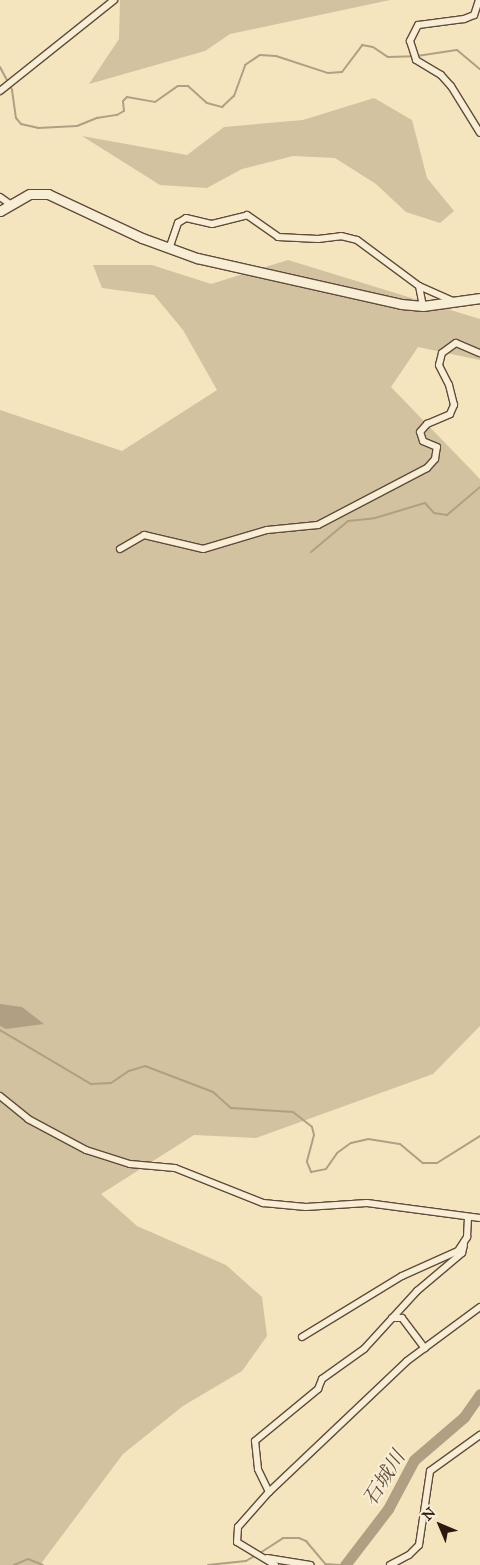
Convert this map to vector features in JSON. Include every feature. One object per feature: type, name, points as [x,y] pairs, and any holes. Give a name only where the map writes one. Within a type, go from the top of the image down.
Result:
[{"type":"street","points":[[0,92],[114,0]]},
{"type":"street","points":[[480,0],[474,15],[464,19],[418,25],[410,41],[416,60],[441,75],[480,133]]},
{"type":"street","points":[[0,211],[30,194],[48,194],[169,249],[367,297],[423,306],[457,303],[480,298]]},
{"type":"street","points":[[0,197],[10,204]]},
{"type":"street","points":[[169,249],[178,223],[186,218],[212,224],[247,216],[278,237],[318,239],[341,236],[357,240],[419,286],[457,303]]},
{"type":"street","points":[[419,286],[423,306]]},
{"type":"street","points":[[120,549],[144,535],[204,549],[267,530],[318,525],[427,468],[435,459],[437,447],[423,440],[420,432],[428,424],[450,414],[454,405],[449,385],[439,365],[442,352],[456,343],[480,354]]},
{"type":"street","points":[[0,1096],[28,1120],[86,1150],[130,1164],[175,1168],[263,1203],[306,1207],[367,1203],[442,1212],[468,1219],[480,1218]]},
{"type":"street","points":[[269,1492],[258,1469],[255,1441],[318,1390],[322,1379],[364,1349],[432,1276],[462,1253],[468,1219]]},
{"type":"street","points":[[302,1337],[373,1292],[428,1262],[458,1251],[464,1245]]},
{"type":"street","points":[[275,1565],[235,1538],[238,1527],[269,1492],[425,1348],[480,1307]]},
{"type":"street","points":[[391,1318],[402,1318],[425,1348]]},
{"type":"street","points":[[390,1565],[409,1555],[419,1545],[430,1471],[480,1435]]},
{"type":"street","points":[[266,1558],[310,1565]]},
{"type":"shaded area","points":[[120,0],[390,0],[230,34],[205,51],[89,84],[119,39]]},
{"type":"shaded area","points":[[374,98],[412,120],[427,178],[454,211],[440,223],[406,212],[376,184],[335,158],[293,156],[242,169],[207,188],[160,185],[82,136],[187,155],[224,127],[303,120]]},
{"type":"shaded area","points":[[288,260],[480,319],[480,360],[418,347],[391,387],[480,479],[480,1026],[433,1074],[256,1138],[194,1135],[101,1194],[137,1226],[226,1265],[262,1297],[267,1336],[242,1371],[183,1406],[123,1454],[40,1565],[0,1565],[0,410],[122,451],[217,390],[183,330],[154,295],[102,288],[93,265],[152,265],[211,284]]},
{"type":"shaded area","points":[[0,1004],[22,1007],[44,1024],[6,1029],[0,1026]]},
{"type":"waterway","points":[[0,67],[12,90],[16,118],[21,124],[38,128],[77,126],[97,118],[117,115],[124,111],[123,101],[127,97],[155,102],[178,86],[188,86],[207,103],[222,107],[234,96],[245,65],[260,55],[276,56],[328,73],[342,72],[362,45],[373,47],[388,57],[413,56]]},
{"type":"waterway","points":[[417,56],[457,50],[480,69]]},
{"type":"waterway","points":[[311,552],[348,521],[375,518],[425,503],[434,513],[447,515],[480,487]]},
{"type":"waterway","points":[[0,1030],[91,1084],[111,1083],[129,1071],[145,1066],[213,1092],[231,1108],[293,1112],[312,1127],[314,1135],[307,1162],[311,1172],[326,1169],[337,1153],[351,1143],[368,1139],[400,1144],[423,1163],[437,1163],[480,1136]]},
{"type":"waterway","name":"石城川","points":[[345,1565],[388,1509],[414,1460],[464,1417],[480,1394]]},
{"type":"waterway","points":[[260,1553],[283,1538],[299,1538],[306,1541],[325,1564],[340,1565]]},
{"type":"waterway","points":[[208,1565],[246,1561],[256,1555]]},
{"type":"waterway","points":[[14,1565],[28,1559],[43,1565]]}]
